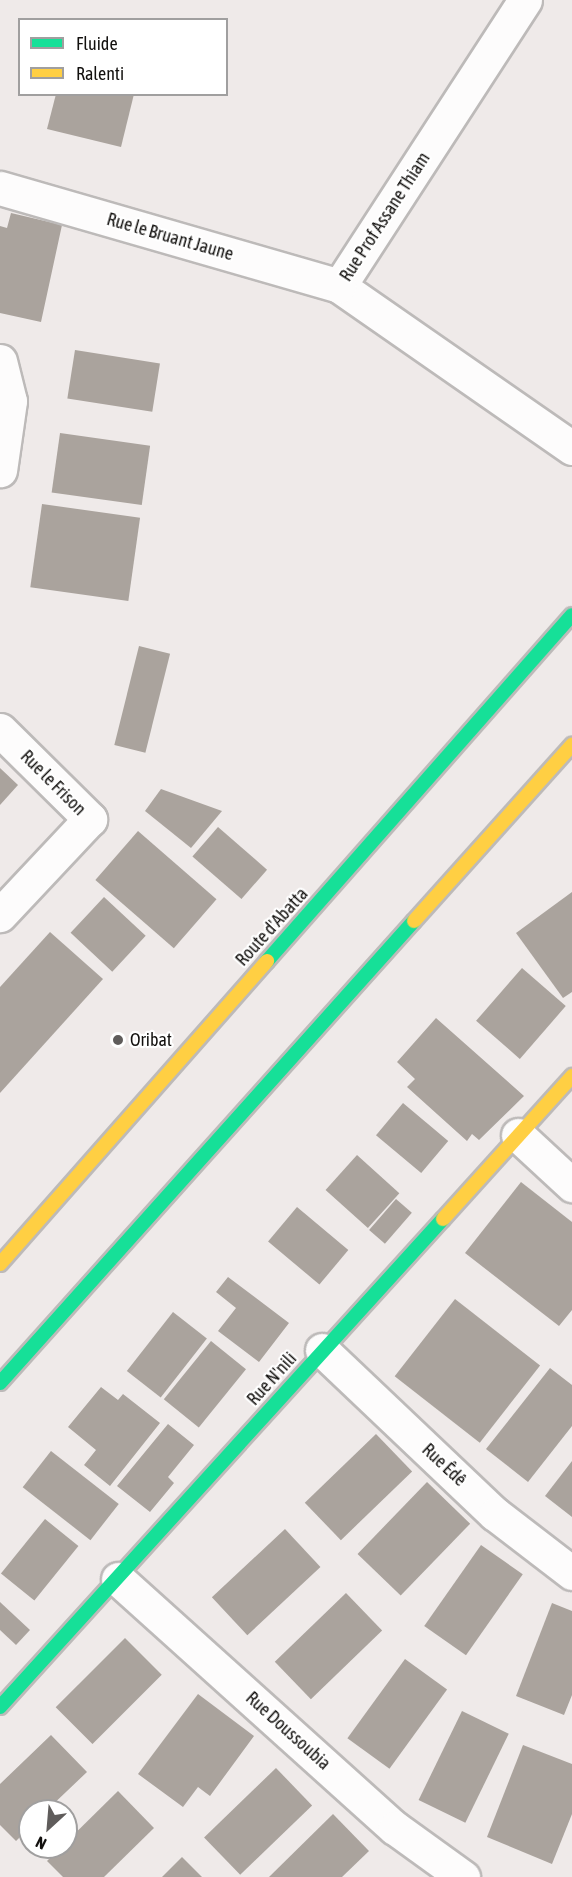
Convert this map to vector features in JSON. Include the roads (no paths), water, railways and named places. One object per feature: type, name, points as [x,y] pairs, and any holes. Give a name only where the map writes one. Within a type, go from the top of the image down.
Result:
[{"type":"street","name":"Rue Prof Assane Thiam","points":[[525,0],[339,286],[572,448]]},
{"type":"street","name":"Rue le Bruant Jaune","points":[[0,188],[339,286]]},
{"type":"street","points":[[0,361],[10,401],[0,470]]},
{"type":"street","name":"Route d'Abatta","points":[[0,1264],[572,615]]},
{"type":"street","name":"Rue le Frison","points":[[0,730],[90,819],[0,915]]},
{"type":"street","points":[[0,1383],[560,775],[572,745]]},
{"type":"street","name":"Rue N'nili","points":[[0,1707],[572,1076]]},
{"type":"street","points":[[518,1136],[572,1185]]},
{"type":"street","name":"Rue Êdê","points":[[322,1350],[495,1514],[572,1573]]},
{"type":"street","name":"Rue Doussoubia","points":[[118,1579],[395,1828],[463,1877]]},
{"type":"place","name":"Oribat","points":[[118,1040]]}]
